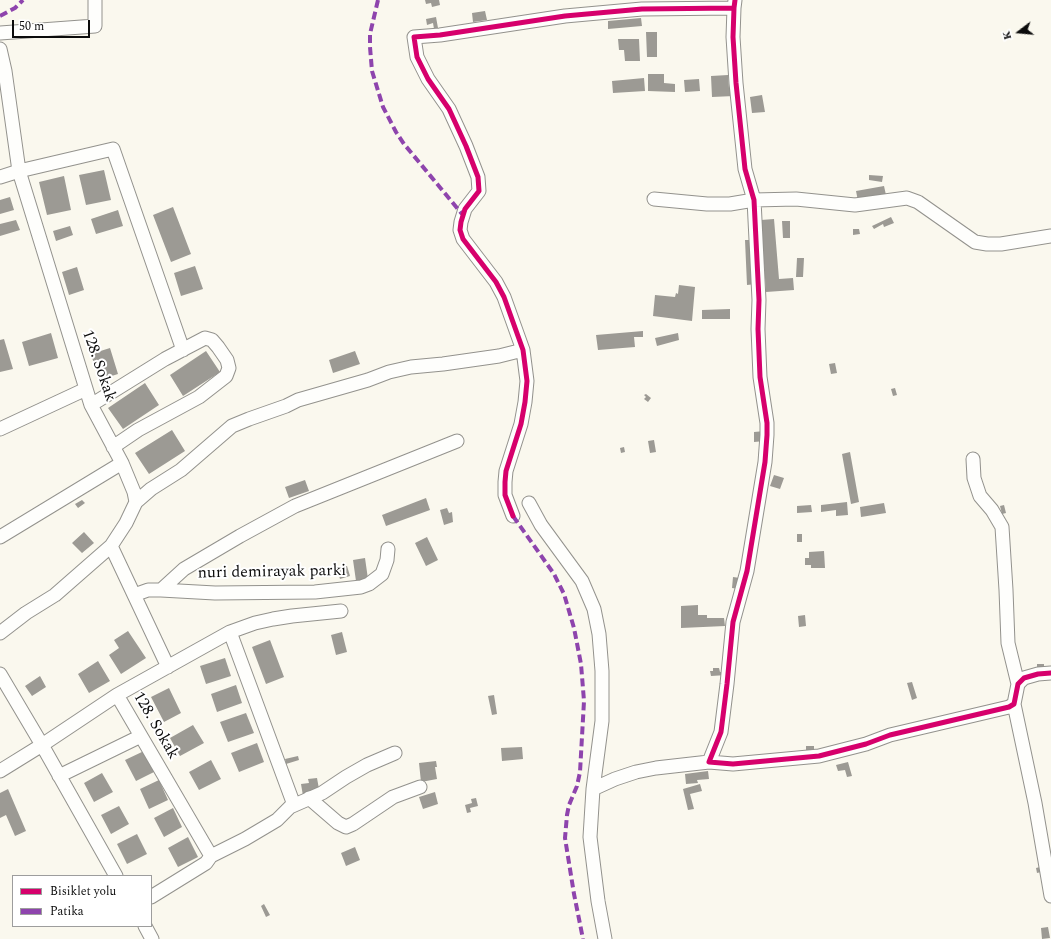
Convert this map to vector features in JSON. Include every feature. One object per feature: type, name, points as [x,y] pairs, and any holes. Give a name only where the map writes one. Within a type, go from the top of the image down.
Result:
[{"type":"street","points":[[0,33],[95,26],[95,0]]},
{"type":"street","points":[[514,516],[508,506],[504,482],[521,424],[525,402],[526,381],[523,350],[504,297],[496,282],[463,239],[460,230],[460,222],[465,209],[479,191],[478,177],[449,109],[428,79],[417,57],[414,37],[440,35],[565,16],[626,10],[735,4],[734,45],[746,169],[754,200],[759,300],[758,329],[760,377],[767,423],[766,449],[747,571],[733,622],[721,732],[709,762]]},
{"type":"street","name":"128. Sokak","points":[[0,49],[2,71],[19,171],[91,405],[122,463],[134,492],[136,502]]},
{"type":"street","points":[[0,177],[19,171],[113,150],[183,350]]},
{"type":"street","points":[[654,199],[707,204],[730,204],[754,200],[796,199],[855,205],[907,198],[918,202],[975,242],[1000,244],[1051,236]]},
{"type":"street","points":[[91,405],[165,359],[205,338],[212,340],[227,360],[229,368],[226,376],[199,397],[138,430],[113,447]]},
{"type":"street","points":[[0,633],[26,613],[55,595],[111,546],[126,523],[136,502],[151,489],[181,470],[232,426],[298,400],[368,380],[389,372],[411,367],[499,356],[523,350]]},
{"type":"street","points":[[0,429],[86,389]]},
{"type":"street","points":[[161,590],[184,569],[295,506],[457,441]]},
{"type":"street","points":[[973,459],[974,478],[980,496],[992,510],[1002,527],[1008,643],[1018,684],[1014,704],[1034,796],[1051,896]]},
{"type":"street","points":[[0,537],[122,463]]},
{"type":"street","points":[[529,503],[541,525],[582,581],[594,609],[599,634],[602,671],[602,721],[591,815],[592,855],[605,939]]},
{"type":"street","points":[[111,546],[168,666]]},
{"type":"street","name":"nuri demirayak parki","points":[[134,595],[148,590],[216,593],[315,592],[361,587],[369,584],[382,574],[387,560],[388,549]]},
{"type":"street","points":[[117,695],[230,632],[273,619],[341,611]]},
{"type":"street","points":[[230,632],[294,805]]},
{"type":"street","points":[[1018,684],[1024,678],[1038,674],[1051,673]]},
{"type":"street","points":[[0,674],[115,875]]},
{"type":"street","name":"128. Sokak","points":[[0,771],[117,695],[211,856]]},
{"type":"street","points":[[593,789],[620,777],[656,768],[709,762],[733,764],[819,756],[866,744],[890,735],[1009,707],[1014,704]]},
{"type":"street","points":[[59,776],[141,736]]},
{"type":"street","points":[[152,896],[206,863],[211,856],[277,820],[290,807],[322,793],[346,776],[395,753]]},
{"type":"street","points":[[310,798],[338,823],[346,827],[353,824],[393,797],[420,787]]},
{"type":"street","points":[[146,927],[152,939]]},
{"type":"building","points":[[425,0],[439,0],[440,5],[432,7],[431,3],[426,4]]},
{"type":"building","points":[[485,11],[487,20],[473,22],[472,13]]},
{"type":"building","points":[[436,17],[438,28],[434,29],[433,23],[427,25],[426,19]]},
{"type":"building","points":[[641,18],[642,26],[608,29],[608,21]]},
{"type":"building","points":[[646,32],[657,32],[657,57],[647,57]]},
{"type":"building","points":[[618,39],[639,39],[640,61],[625,61],[624,50],[619,50]]},
{"type":"building","points":[[648,74],[664,74],[664,83],[675,84],[675,92],[648,91]]},
{"type":"building","points":[[728,75],[729,88],[734,88],[734,96],[712,97],[711,76]]},
{"type":"building","points":[[644,78],[645,91],[613,93],[612,81]]},
{"type":"building","points":[[699,79],[700,91],[685,92],[684,80]]},
{"type":"building","points":[[762,95],[765,112],[752,113],[750,97]]},
{"type":"building","points":[[104,170],[111,200],[86,205],[79,175]]},
{"type":"building","points":[[869,175],[883,176],[882,182],[869,180]]},
{"type":"building","points":[[64,176],[71,210],[47,215],[39,182]]},
{"type":"building","points":[[884,186],[886,195],[858,201],[856,191]]},
{"type":"building","points":[[10,197],[14,210],[0,214],[0,200]]},
{"type":"building","points":[[173,207],[191,254],[171,262],[153,215]]},
{"type":"building","points":[[118,210],[123,226],[96,234],[91,219]]},
{"type":"building","points":[[891,217],[894,223],[884,227],[883,224],[874,229],[872,226]]},
{"type":"building","points":[[774,219],[779,279],[793,278],[794,290],[766,292],[761,220]]},
{"type":"building","points":[[16,220],[20,230],[0,236],[0,224]]},
{"type":"building","points":[[782,221],[790,221],[790,238],[783,238]]},
{"type":"building","points":[[70,226],[73,235],[56,241],[53,231]]},
{"type":"building","points":[[853,229],[859,229],[860,234],[853,235]]},
{"type":"building","points":[[745,240],[755,240],[756,284],[747,285]]},
{"type":"building","points":[[797,258],[804,258],[803,277],[796,277]]},
{"type":"building","points":[[195,266],[203,289],[181,296],[174,273]]},
{"type":"building","points":[[77,267],[84,290],[69,295],[62,272]]},
{"type":"building","points":[[679,285],[695,287],[692,321],[653,316],[655,295],[675,297],[676,293],[678,294]]},
{"type":"building","points":[[730,309],[730,319],[702,319],[702,310]]},
{"type":"building","points":[[643,331],[643,337],[634,337],[635,347],[598,350],[596,335]]},
{"type":"building","points":[[51,333],[58,358],[29,366],[22,342]]},
{"type":"building","points":[[678,333],[679,340],[657,346],[655,338]]},
{"type":"building","points":[[4,339],[13,369],[0,372],[0,340]]},
{"type":"building","points":[[110,348],[118,374],[99,380],[91,354]]},
{"type":"building","points":[[206,351],[220,372],[183,396],[170,375]]},
{"type":"building","points":[[355,351],[360,364],[333,373],[329,360]]},
{"type":"building","points":[[835,363],[837,373],[831,374],[829,364]]},
{"type":"building","points":[[145,383],[159,405],[123,429],[108,408]]},
{"type":"building","points":[[895,388],[897,395],[893,396],[891,389]]},
{"type":"building","points":[[646,394],[651,398],[648,402],[644,399],[646,397],[644,395]]},
{"type":"building","points":[[172,430],[185,451],[149,474],[135,453]]},
{"type":"building","points":[[765,431],[765,441],[754,442],[754,432]]},
{"type":"building","points":[[654,440],[656,452],[650,453],[648,441]]},
{"type":"building","points":[[624,447],[625,452],[621,453],[620,448]]},
{"type":"building","points":[[850,452],[859,502],[851,504],[842,454]]},
{"type":"building","points":[[774,475],[784,478],[780,489],[770,486]]},
{"type":"building","points":[[305,480],[309,491],[289,498],[285,487]]},
{"type":"building","points":[[426,498],[430,510],[386,526],[382,515]]},
{"type":"building","points":[[82,500],[85,503],[78,508],[75,504]]},
{"type":"building","points":[[847,502],[848,515],[836,516],[836,510],[821,512],[821,505]]},
{"type":"building","points":[[884,503],[886,513],[861,517],[860,507]]},
{"type":"building","points":[[811,505],[812,512],[797,513],[797,506]]},
{"type":"building","points":[[1004,505],[1006,513],[1002,514],[1000,506]]},
{"type":"building","points":[[447,508],[449,513],[452,512],[453,522],[444,525],[440,510]]},
{"type":"building","points":[[84,532],[94,543],[82,553],[72,543]]},
{"type":"building","points":[[797,534],[802,534],[802,542],[797,542]]},
{"type":"building","points":[[427,537],[438,560],[426,566],[415,543]]},
{"type":"building","points":[[824,551],[825,568],[811,568],[811,565],[805,565],[805,558],[809,558],[809,552]]},
{"type":"building","points":[[365,558],[368,579],[356,581],[353,560]]},
{"type":"building","points":[[347,566],[350,576],[340,579],[337,569]]},
{"type":"building","points":[[733,577],[740,578],[739,589],[732,588]]},
{"type":"building","points":[[698,605],[698,615],[707,615],[707,618],[724,618],[725,626],[681,628],[681,606]]},
{"type":"building","points":[[805,615],[806,626],[799,627],[798,616]]},
{"type":"building","points":[[128,631],[146,658],[121,674],[109,655],[119,648],[114,640]]},
{"type":"building","points":[[342,632],[347,652],[336,655],[331,635]]},
{"type":"building","points":[[270,640],[284,677],[266,684],[252,647]]},
{"type":"building","points":[[225,658],[231,676],[206,684],[200,666]]},
{"type":"building","points":[[98,661],[110,681],[89,693],[78,674]]},
{"type":"building","points":[[1037,664],[1044,664],[1044,668],[1037,672]]},
{"type":"building","points":[[713,668],[719,668],[720,672],[726,672],[727,675],[711,676],[710,671],[713,671]]},
{"type":"building","points":[[40,676],[46,687],[32,696],[25,686]]},
{"type":"building","points":[[912,682],[917,698],[912,700],[907,683]]},
{"type":"building","points":[[236,685],[242,703],[217,712],[211,694]]},
{"type":"building","points":[[169,688],[181,713],[164,722],[151,697]]},
{"type":"building","points":[[494,695],[497,714],[492,715],[488,696]]},
{"type":"building","points":[[246,713],[254,733],[228,742],[220,722]]},
{"type":"building","points":[[193,725],[204,743],[180,756],[170,738]]},
{"type":"building","points":[[257,743],[264,762],[239,772],[231,753]]},
{"type":"building","points":[[806,746],[814,746],[814,752],[806,752]]},
{"type":"building","points":[[522,747],[523,759],[502,761],[501,748]]},
{"type":"building","points":[[144,751],[154,772],[136,781],[125,760]]},
{"type":"building","points":[[298,756],[299,760],[286,764],[285,759]]},
{"type":"building","points":[[211,760],[221,779],[199,790],[189,772]]},
{"type":"building","points":[[436,761],[437,767],[435,767],[437,779],[421,782],[419,763]]},
{"type":"building","points":[[848,762],[852,776],[847,777],[845,770],[838,771],[836,765]]},
{"type":"building","points":[[708,771],[709,779],[697,780],[698,783],[686,784],[685,774]]},
{"type":"building","points":[[102,773],[113,792],[94,802],[84,783]]},
{"type":"building","points":[[317,778],[319,789],[303,796],[301,784],[309,783],[308,779]]},
{"type":"building","points":[[159,780],[168,800],[149,809],[140,789]]},
{"type":"building","points":[[700,784],[702,791],[690,794],[694,809],[688,810],[683,789]]},
{"type":"building","points":[[8,789],[26,831],[15,836],[6,815],[0,818],[0,793]]},
{"type":"building","points":[[435,792],[438,804],[423,809],[419,797]]},
{"type":"building","points":[[476,798],[478,806],[470,808],[471,812],[467,813],[465,805],[472,803],[471,799]]},
{"type":"building","points":[[119,806],[129,824],[111,834],[101,815]]},
{"type":"building","points":[[173,808],[182,827],[164,837],[154,818]]},
{"type":"building","points":[[137,834],[147,854],[127,864],[117,844]]},
{"type":"building","points":[[188,837],[198,857],[178,867],[168,848]]},
{"type":"building","points":[[355,847],[360,860],[346,866],[341,853]]},
{"type":"building","points":[[1040,867],[1041,872],[1037,873],[1036,868]]},
{"type":"building","points":[[264,904],[270,915],[266,917],[261,906]]},
{"type":"building","points":[[1048,927],[1050,938],[1042,939],[1041,928]]},
{"type":"marked path","points":[[0,16],[15,8],[23,0]]},
{"type":"marked path","points":[[378,0],[370,34],[370,47],[372,71],[383,107],[404,144],[462,214]]},
{"type":"marked path","points":[[513,516],[554,574],[564,594],[574,628],[581,664],[584,701],[580,772],[577,786],[569,805],[565,838],[583,939]]},
{"type":"cycle path","points":[[735,0],[733,37],[736,83],[745,169],[754,200],[759,300],[758,329],[760,377],[767,423],[767,435],[765,462],[747,571],[733,622],[721,732],[709,762],[733,764],[819,756],[866,744],[890,735],[1009,707],[1014,704],[1018,684],[1024,678],[1038,674],[1051,673]]},
{"type":"cycle path","points":[[513,516],[505,495],[505,482],[506,471],[521,424],[525,402],[527,381],[523,350],[504,297],[496,282],[463,239],[460,230],[461,222],[465,209],[479,191],[478,177],[449,109],[428,79],[417,57],[414,37],[440,35],[565,16],[642,9],[734,8]]}]
